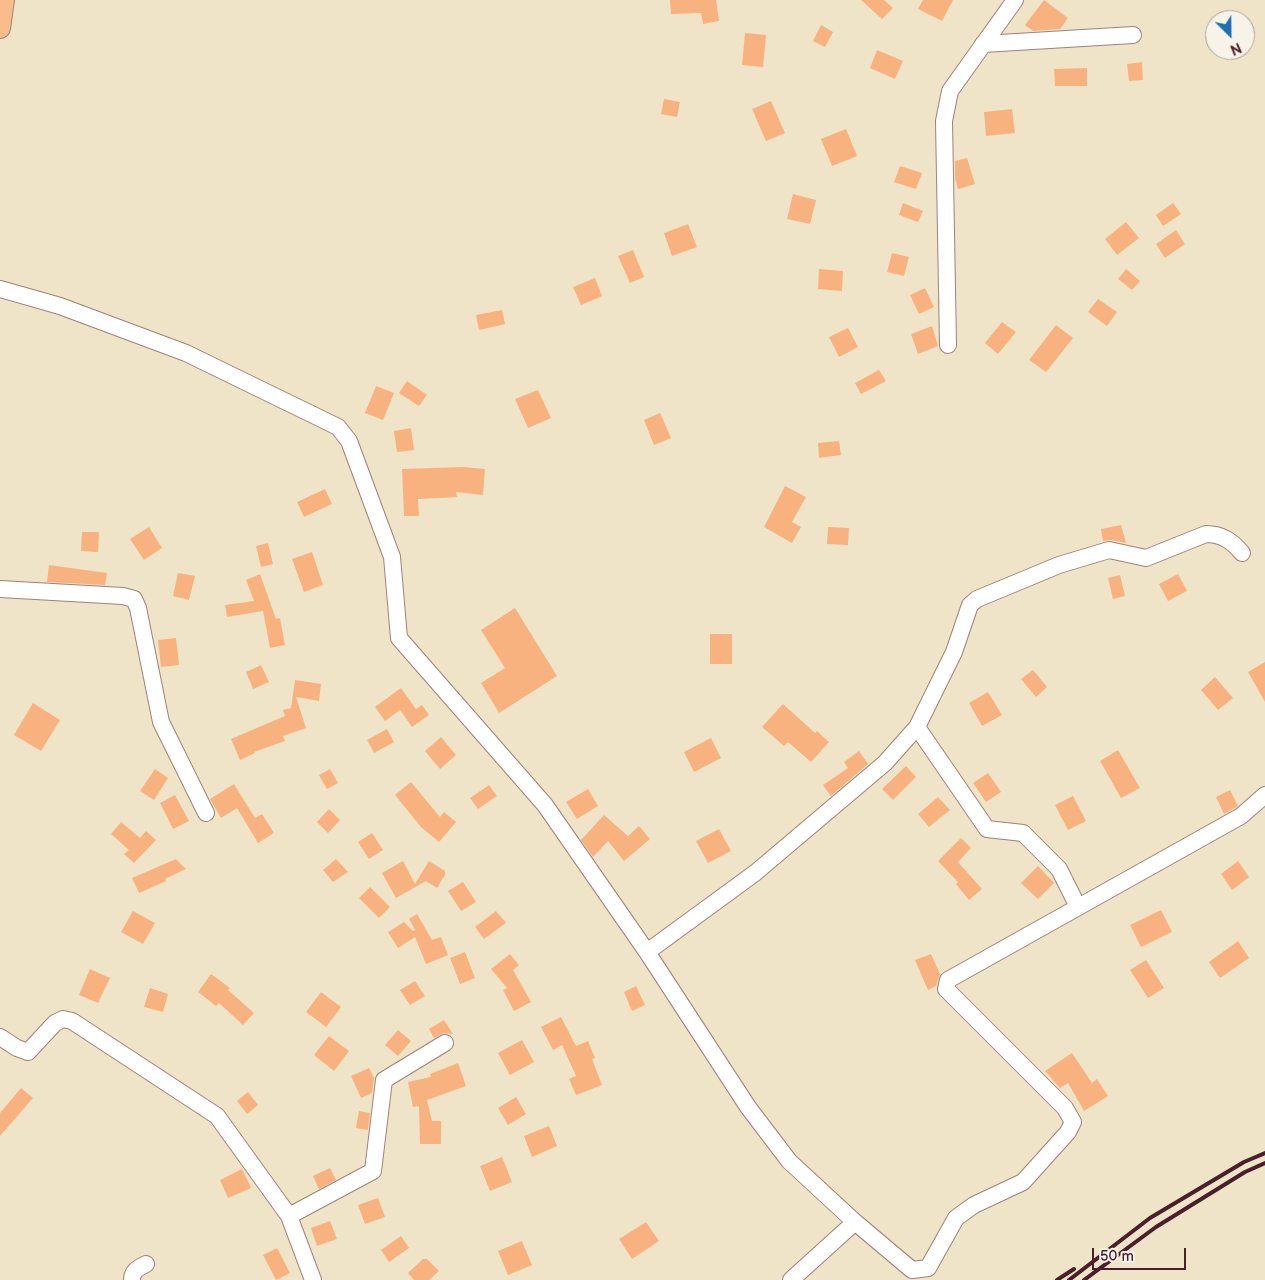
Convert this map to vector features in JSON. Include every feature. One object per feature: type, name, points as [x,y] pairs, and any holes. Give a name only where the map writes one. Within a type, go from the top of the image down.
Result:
[{"type":"main road","points":[[0,28],[4,0]]},
{"type":"street","points":[[948,345],[944,121],[950,91],[1015,0]]},
{"type":"street","points":[[983,44],[1133,35]]},
{"type":"street","points":[[0,289],[60,306],[186,353],[338,427],[349,441],[392,556],[399,638],[545,805],[647,952],[748,1107],[788,1161],[855,1222],[912,1270],[928,1268],[956,1218],[974,1205],[1022,1182],[1068,1132],[1073,1122],[1065,1108],[946,989],[948,980],[1241,816],[1265,795]]},
{"type":"street","points":[[647,952],[755,873],[885,763],[917,726],[954,652],[970,605],[977,599],[1058,565],[1109,550],[1146,558],[1206,534],[1216,534],[1234,543],[1242,553]]},
{"type":"street","points":[[0,589],[123,596],[134,599],[138,608],[161,722],[206,813]]},
{"type":"street","points":[[917,726],[986,830],[1023,833],[1059,869],[1078,907]]},
{"type":"street","points":[[0,1037],[17,1048],[28,1052],[55,1023],[63,1019],[72,1021],[217,1116],[288,1216],[313,1280]]},
{"type":"street","points":[[288,1216],[373,1171],[384,1080],[445,1043]]},
{"type":"street","points":[[791,1280],[855,1222]]},
{"type":"street","points":[[132,1280],[132,1274],[136,1269],[146,1264]]},
{"type":"building","points":[[670,0],[716,0],[719,21],[703,24],[701,13],[671,14]]},
{"type":"building","points":[[861,0],[884,0],[893,8],[882,19]]},
{"type":"building","points":[[923,0],[953,0],[942,21],[918,9]]},
{"type":"building","points":[[1044,0],[1068,18],[1060,29],[1033,31],[1025,25]]},
{"type":"building","points":[[821,25],[833,32],[825,47],[813,41]]},
{"type":"building","points":[[745,33],[766,35],[763,67],[742,65]]},
{"type":"building","points":[[877,50],[903,61],[895,79],[870,68]]},
{"type":"building","points":[[1142,62],[1143,80],[1129,81],[1127,64]]},
{"type":"building","points":[[1087,68],[1087,86],[1055,86],[1054,69]]},
{"type":"building","points":[[664,99],[680,102],[677,117],[661,114]]},
{"type":"building","points":[[771,101],[785,133],[766,141],[752,109]]},
{"type":"building","points":[[1012,109],[1015,133],[986,136],[984,112]]},
{"type":"building","points":[[846,129],[857,156],[832,166],[821,139]]},
{"type":"building","points":[[967,158],[975,184],[958,189],[955,178],[955,161]]},
{"type":"building","points":[[900,166],[922,173],[916,189],[894,182]]},
{"type":"building","points":[[793,194],[816,200],[810,224],[787,219]]},
{"type":"building","points":[[903,203],[923,211],[918,222],[899,215]]},
{"type":"building","points":[[1173,203],[1181,214],[1163,226],[1156,215]]},
{"type":"building","points":[[1126,222],[1139,238],[1117,255],[1105,239]]},
{"type":"building","points":[[688,224],[697,247],[672,256],[664,233]]},
{"type":"building","points":[[1176,230],[1185,244],[1165,258],[1156,244]]},
{"type":"building","points":[[633,250],[644,277],[630,283],[618,256]]},
{"type":"building","points":[[892,253],[909,257],[904,276],[887,272]]},
{"type":"building","points":[[819,269],[843,271],[842,291],[818,289]]},
{"type":"building","points":[[1126,269],[1140,281],[1132,290],[1118,279]]},
{"type":"building","points":[[595,278],[602,296],[581,305],[573,287]]},
{"type":"building","points":[[925,288],[934,307],[919,314],[910,295]]},
{"type":"building","points":[[1098,299],[1117,312],[1107,326],[1088,312]]},
{"type":"building","points":[[502,310],[505,324],[479,330],[476,315]]},
{"type":"building","points":[[1002,322],[1016,332],[998,354],[985,343]]},
{"type":"building","points":[[1056,325],[1073,338],[1046,372],[1029,360]]},
{"type":"building","points":[[932,326],[938,346],[918,354],[911,334]]},
{"type":"building","points":[[848,328],[858,347],[839,357],[829,337]]},
{"type":"building","points":[[879,370],[886,381],[861,394],[855,383]]},
{"type":"building","points":[[407,381],[427,395],[419,406],[399,393]]},
{"type":"building","points":[[376,386],[394,393],[383,420],[365,413]]},
{"type":"building","points":[[538,390],[551,418],[528,428],[515,399]]},
{"type":"building","points":[[660,413],[671,438],[654,445],[644,420]]},
{"type":"building","points":[[411,428],[414,450],[397,452],[394,431]]},
{"type":"building","points":[[839,441],[841,455],[819,458],[818,443]]},
{"type":"building","points":[[463,467],[485,469],[483,495],[456,492],[457,497],[418,499],[419,516],[404,516],[402,469]]},
{"type":"building","points":[[785,486],[806,497],[792,522],[801,527],[792,543],[764,527]]},
{"type":"building","points":[[325,489],[332,504],[304,517],[297,502]]},
{"type":"building","points":[[1121,525],[1126,543],[1111,540],[1103,541],[1101,529]]},
{"type":"building","points":[[149,527],[162,548],[144,560],[130,539]]},
{"type":"building","points":[[828,527],[849,528],[848,545],[827,544]]},
{"type":"building","points":[[82,532],[99,532],[98,552],[81,551]]},
{"type":"building","points":[[268,543],[273,564],[261,567],[256,546]]},
{"type":"building","points":[[312,552],[323,585],[304,592],[292,559]]},
{"type":"building","points":[[49,565],[107,573],[105,585],[47,582]]},
{"type":"building","points":[[178,573],[195,576],[189,600],[173,596]]},
{"type":"building","points":[[260,574],[276,619],[280,618],[285,645],[270,648],[263,611],[227,617],[225,605],[254,601],[246,580]]},
{"type":"building","points":[[1178,574],[1187,591],[1168,601],[1159,584]]},
{"type":"building","points":[[1120,575],[1125,596],[1113,599],[1108,578]]},
{"type":"building","points":[[515,608],[557,676],[499,713],[481,683],[505,668],[481,630]]},
{"type":"building","points":[[710,634],[732,634],[732,664],[710,664]]},
{"type":"building","points":[[176,638],[179,665],[161,667],[158,640]]},
{"type":"building","points":[[1265,662],[1265,702],[1248,672]]},
{"type":"building","points":[[261,665],[269,682],[253,689],[246,672]]},
{"type":"building","points":[[1033,670],[1047,687],[1036,697],[1021,679]]},
{"type":"building","points":[[1215,677],[1233,698],[1218,710],[1201,690]]},
{"type":"building","points":[[295,680],[321,684],[319,701],[296,697],[306,728],[283,736],[285,741],[254,752],[240,760],[231,739],[285,716],[283,710],[291,708]]},
{"type":"building","points":[[401,688],[416,709],[422,705],[429,715],[412,727],[400,710],[385,721],[375,707]]},
{"type":"building","points":[[988,692],[1002,715],[982,726],[969,703]]},
{"type":"building","points":[[33,703],[60,720],[41,751],[14,735]]},
{"type":"building","points":[[783,704],[815,733],[817,731],[829,742],[811,762],[788,742],[784,746],[762,727]]},
{"type":"building","points":[[387,729],[394,742],[374,753],[367,740]]},
{"type":"building","points":[[441,737],[456,755],[440,769],[425,751]]},
{"type":"building","points":[[711,738],[721,758],[694,772],[684,752]]},
{"type":"building","points":[[1118,750],[1140,788],[1121,798],[1100,761]]},
{"type":"building","points":[[859,751],[868,764],[831,796],[823,785],[848,768],[844,762]]},
{"type":"building","points":[[906,766],[916,777],[893,800],[882,789]]},
{"type":"building","points":[[155,769],[168,778],[154,800],[140,791]]},
{"type":"building","points":[[330,769],[338,783],[327,789],[319,775]]},
{"type":"building","points":[[988,773],[1001,792],[986,802],[973,783]]},
{"type":"building","points":[[411,782],[440,817],[444,812],[456,822],[439,842],[421,827],[395,795]]},
{"type":"building","points":[[234,784],[255,818],[262,814],[274,833],[258,843],[237,808],[221,818],[210,799]]},
{"type":"building","points":[[489,785],[497,796],[478,809],[470,798]]},
{"type":"building","points":[[588,789],[598,806],[577,819],[566,802]]},
{"type":"building","points":[[1230,790],[1238,806],[1224,814],[1216,797]]},
{"type":"building","points":[[175,795],[189,821],[173,829],[160,803]]},
{"type":"building","points":[[1073,796],[1086,821],[1068,830],[1055,805]]},
{"type":"building","points":[[938,797],[950,810],[929,827],[918,814]]},
{"type":"building","points":[[329,809],[340,820],[328,833],[317,822]]},
{"type":"building","points":[[604,815],[628,836],[639,826],[650,839],[624,861],[608,841],[593,857],[581,840]]},
{"type":"building","points":[[121,822],[140,838],[146,831],[156,840],[134,863],[124,854],[129,850],[111,834]]},
{"type":"building","points":[[719,829],[731,851],[708,863],[696,841]]},
{"type":"building","points":[[372,833],[383,850],[369,859],[358,842]]},
{"type":"building","points":[[961,838],[971,848],[958,862],[982,889],[969,900],[956,884],[958,882],[938,861]]},
{"type":"building","points":[[176,859],[186,869],[165,879],[166,881],[139,893],[132,878]]},
{"type":"building","points":[[336,859],[348,872],[333,882],[323,870]]},
{"type":"building","points":[[403,861],[415,884],[429,861],[445,871],[445,875],[437,888],[426,881],[396,898],[382,873]]},
{"type":"building","points":[[1238,861],[1249,877],[1232,890],[1221,874]]},
{"type":"building","points":[[1038,866],[1054,883],[1038,899],[1021,883]]},
{"type":"building","points":[[463,882],[476,902],[461,911],[448,891]]},
{"type":"building","points":[[370,887],[390,907],[379,918],[359,898]]},
{"type":"building","points":[[1161,910],[1172,932],[1141,947],[1130,925]]},
{"type":"building","points":[[133,911],[155,923],[143,944],[121,932]]},
{"type":"building","points":[[496,911],[506,923],[484,939],[475,927]]},
{"type":"building","points":[[417,914],[432,940],[441,937],[448,955],[426,964],[415,937],[398,948],[388,932],[404,922],[413,931],[415,930],[409,919]]},
{"type":"building","points":[[1238,941],[1249,958],[1220,978],[1209,962]]},
{"type":"building","points":[[465,952],[475,978],[460,984],[450,958]]},
{"type":"building","points":[[510,954],[519,965],[513,970],[531,1002],[514,1011],[503,990],[507,988],[491,969]]},
{"type":"building","points":[[931,954],[940,974],[936,986],[928,990],[915,960]]},
{"type":"building","points":[[1146,960],[1164,988],[1148,998],[1130,970]]},
{"type":"building","points":[[90,969],[110,978],[98,1003],[79,995]]},
{"type":"building","points":[[211,974],[230,988],[228,990],[254,1013],[243,1025],[219,1003],[216,1006],[198,992]]},
{"type":"building","points":[[415,981],[425,996],[410,1005],[400,990]]},
{"type":"building","points":[[636,986],[645,1005],[632,1011],[624,992]]},
{"type":"building","points":[[150,988],[168,994],[163,1012],[144,1007]]},
{"type":"building","points":[[321,992],[341,1007],[326,1027],[306,1012]]},
{"type":"building","points":[[561,1017],[576,1046],[588,1041],[595,1058],[592,1059],[602,1085],[576,1095],[569,1079],[576,1076],[562,1045],[553,1050],[541,1027]]},
{"type":"building","points":[[444,1020],[453,1034],[444,1033],[434,1038],[429,1029]]},
{"type":"building","points":[[398,1030],[411,1041],[398,1056],[385,1045]]},
{"type":"building","points":[[329,1036],[349,1051],[334,1071],[314,1055]]},
{"type":"building","points":[[522,1040],[534,1062],[510,1075],[498,1053]]},
{"type":"building","points":[[1072,1053],[1092,1083],[1097,1079],[1108,1096],[1084,1111],[1068,1083],[1060,1088],[1045,1071]]},
{"type":"building","points":[[458,1063],[466,1086],[427,1100],[432,1121],[441,1121],[441,1144],[420,1144],[419,1106],[413,1107],[408,1082],[431,1077],[430,1074]]},
{"type":"building","points":[[369,1068],[374,1078],[372,1093],[361,1098],[351,1076]]},
{"type":"building","points":[[21,1088],[33,1098],[0,1136],[0,1113]]},
{"type":"building","points":[[248,1092],[258,1105],[247,1114],[237,1101]]},
{"type":"building","points":[[516,1097],[526,1114],[508,1125],[498,1108]]},
{"type":"building","points":[[359,1111],[370,1113],[368,1130],[356,1128]]},
{"type":"building","points":[[549,1126],[557,1146],[532,1157],[524,1136]]},
{"type":"building","points":[[502,1157],[512,1182],[490,1191],[480,1166]]},
{"type":"building","points":[[330,1168],[336,1180],[319,1189],[313,1176]]},
{"type":"building","points":[[242,1169],[251,1188],[228,1198],[220,1180]]},
{"type":"building","points":[[378,1198],[385,1217],[365,1224],[358,1205]]},
{"type":"building","points":[[330,1221],[337,1239],[317,1246],[311,1228]]},
{"type":"building","points":[[646,1222],[659,1241],[632,1259],[619,1239]]},
{"type":"building","points":[[401,1236],[409,1248],[389,1262],[381,1250]]},
{"type":"building","points":[[522,1241],[532,1265],[508,1275],[498,1251]]},
{"type":"building","points":[[277,1248],[290,1273],[276,1280],[263,1255]]},
{"type":"building","points":[[423,1259],[427,1259],[439,1271],[429,1280],[414,1280],[408,1273]]},
{"type":"railway","points":[[1069,1280],[1150,1218],[1244,1162],[1265,1153]]},
{"type":"railway","points":[[1084,1280],[1156,1227],[1245,1172],[1265,1163]]},
{"type":"railway","points":[[1057,1280],[1074,1269]]}]
